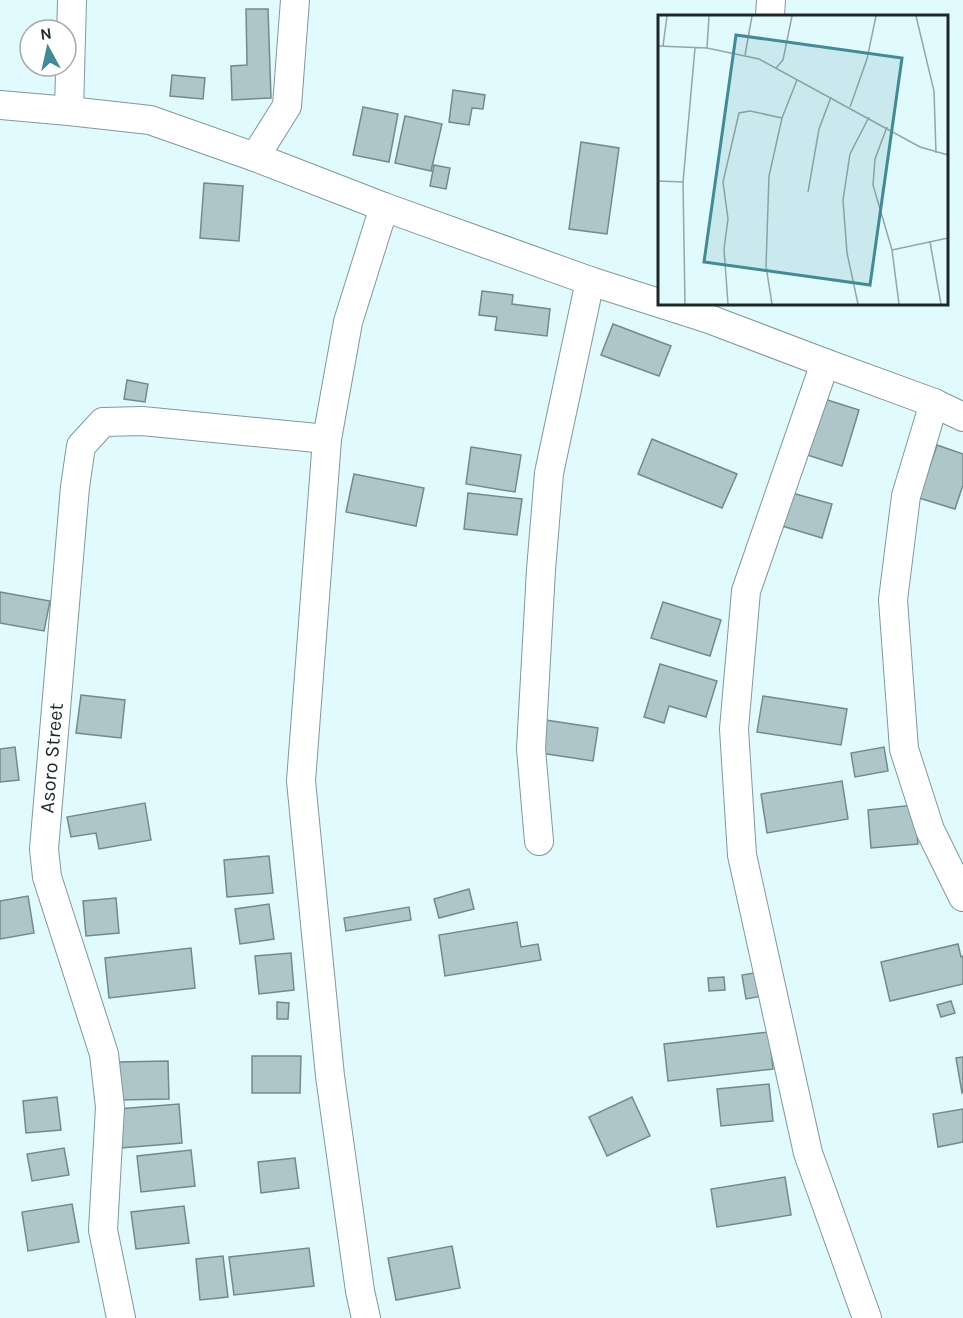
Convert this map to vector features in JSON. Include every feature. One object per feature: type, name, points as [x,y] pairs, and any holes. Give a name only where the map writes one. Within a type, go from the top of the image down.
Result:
[{"type":"street","points":[[69,111],[72,0]]},
{"type":"street","points":[[255,157],[287,106],[295,0]]},
{"type":"street","points":[[770,15],[771,0]]},
{"type":"street","points":[[0,105],[150,120],[590,281],[658,298]]},
{"type":"street","points":[[366,1318],[360,1292],[330,1076],[301,781],[327,439],[348,322],[384,207]]},
{"type":"street","points":[[539,841],[531,749],[549,473],[590,281]]},
{"type":"street","points":[[683,304],[711,311],[825,363],[934,403],[963,417]]},
{"type":"street","points":[[825,363],[746,591],[734,729],[742,855],[808,1153],[867,1318]]},
{"type":"street","points":[[934,403],[906,496],[893,600],[904,749],[930,830],[963,897]]},
{"type":"street","name":"Asoro Street","points":[[121,1318],[104,1230],[110,1107],[104,1054],[47,877],[44,849],[75,487],[81,446],[103,422],[142,421],[327,439]]},
{"type":"building","points":[[246,9],[268,9],[271,98],[232,100],[231,66],[247,65]]},
{"type":"building","points":[[172,75],[205,78],[203,99],[170,96]]},
{"type":"building","points":[[453,90],[485,95],[483,109],[472,108],[469,125],[449,122]]},
{"type":"building","points":[[363,107],[398,114],[389,162],[353,155]]},
{"type":"building","points":[[405,116],[442,124],[431,171],[395,163]]},
{"type":"building","points":[[581,142],[619,148],[607,234],[569,229]]},
{"type":"building","points":[[434,165],[450,168],[446,189],[430,186]]},
{"type":"building","points":[[204,183],[243,186],[239,241],[200,238]]},
{"type":"building","points":[[482,291],[513,295],[512,304],[550,309],[547,336],[495,330],[497,317],[479,315]]},
{"type":"building","points":[[613,324],[671,346],[659,376],[601,355]]},
{"type":"building","points":[[127,380],[148,384],[145,402],[124,399]]},
{"type":"building","points":[[818,397],[859,410],[842,466],[801,453]]},
{"type":"building","points":[[652,439],[737,474],[722,508],[638,474]]},
{"type":"building","points":[[937,445],[963,454],[963,485],[955,509],[919,498]]},
{"type":"building","points":[[471,447],[521,455],[515,492],[466,484]]},
{"type":"building","points":[[354,474],[424,488],[416,526],[346,512]]},
{"type":"building","points":[[468,493],[522,499],[517,535],[464,529]]},
{"type":"building","points":[[792,493],[832,504],[822,538],[782,526]]},
{"type":"building","points":[[0,592],[50,601],[44,631],[0,623]]},
{"type":"building","points":[[663,602],[721,620],[710,656],[651,638]]},
{"type":"building","points":[[660,664],[717,681],[706,717],[669,706],[664,723],[644,717]]},
{"type":"building","points":[[81,695],[125,700],[121,738],[76,733]]},
{"type":"building","points":[[763,696],[847,709],[841,745],[757,732]]},
{"type":"building","points":[[539,719],[598,728],[593,761],[534,752]]},
{"type":"building","points":[[15,747],[19,780],[0,782],[0,749]]},
{"type":"building","points":[[884,747],[888,771],[855,777],[851,753]]},
{"type":"building","points":[[842,781],[848,819],[767,833],[761,794]]},
{"type":"building","points":[[145,803],[151,840],[99,849],[96,833],[71,837],[67,817]]},
{"type":"building","points":[[914,805],[918,844],[871,848],[868,810]]},
{"type":"building","points":[[269,856],[273,893],[227,897],[224,860]]},
{"type":"building","points":[[469,889],[474,909],[439,918],[434,899]]},
{"type":"building","points":[[28,896],[34,933],[0,939],[0,901]]},
{"type":"building","points":[[116,898],[119,933],[86,936],[83,901]]},
{"type":"building","points":[[269,904],[274,939],[240,944],[235,909]]},
{"type":"building","points":[[409,907],[411,920],[346,931],[344,918]]},
{"type":"building","points":[[517,922],[521,947],[538,944],[541,960],[445,976],[439,935]]},
{"type":"building","points":[[958,944],[961,957],[963,956],[963,984],[890,1001],[881,962]]},
{"type":"building","points":[[191,948],[195,988],[109,998],[105,958]]},
{"type":"building","points":[[291,953],[294,990],[259,994],[255,956]]},
{"type":"building","points":[[759,972],[763,996],[746,999],[742,975]]},
{"type":"building","points":[[724,977],[725,990],[709,991],[708,978]]},
{"type":"building","points":[[951,1001],[955,1013],[941,1017],[937,1005]]},
{"type":"building","points":[[277,1002],[289,1003],[288,1019],[277,1019]]},
{"type":"building","points":[[769,1032],[773,1069],[668,1081],[664,1044]]},
{"type":"building","points":[[252,1056],[301,1056],[300,1093],[252,1093]]},
{"type":"building","points":[[963,1057],[963,1092],[962,1093],[956,1058]]},
{"type":"building","points":[[168,1061],[169,1099],[118,1100],[117,1062]]},
{"type":"building","points":[[769,1084],[773,1121],[721,1126],[717,1089]]},
{"type":"building","points":[[57,1097],[61,1130],[26,1133],[23,1101]]},
{"type":"building","points":[[632,1097],[650,1136],[607,1156],[589,1117]]},
{"type":"building","points":[[179,1104],[182,1143],[121,1148],[118,1109]]},
{"type":"building","points":[[963,1109],[963,1142],[938,1147],[933,1114]]},
{"type":"building","points":[[64,1148],[69,1175],[32,1181],[27,1154]]},
{"type":"building","points":[[191,1150],[195,1186],[141,1192],[137,1156]]},
{"type":"building","points":[[295,1158],[299,1188],[261,1193],[258,1162]]},
{"type":"building","points":[[785,1177],[791,1215],[717,1227],[711,1189]]},
{"type":"building","points":[[72,1204],[79,1242],[28,1251],[22,1212]]},
{"type":"building","points":[[184,1206],[189,1243],[136,1249],[131,1212]]},
{"type":"building","points":[[452,1246],[460,1288],[396,1300],[388,1258]]},
{"type":"building","points":[[309,1248],[314,1286],[234,1295],[229,1257]]},
{"type":"building","points":[[223,1256],[228,1297],[200,1300],[196,1259]]}]
